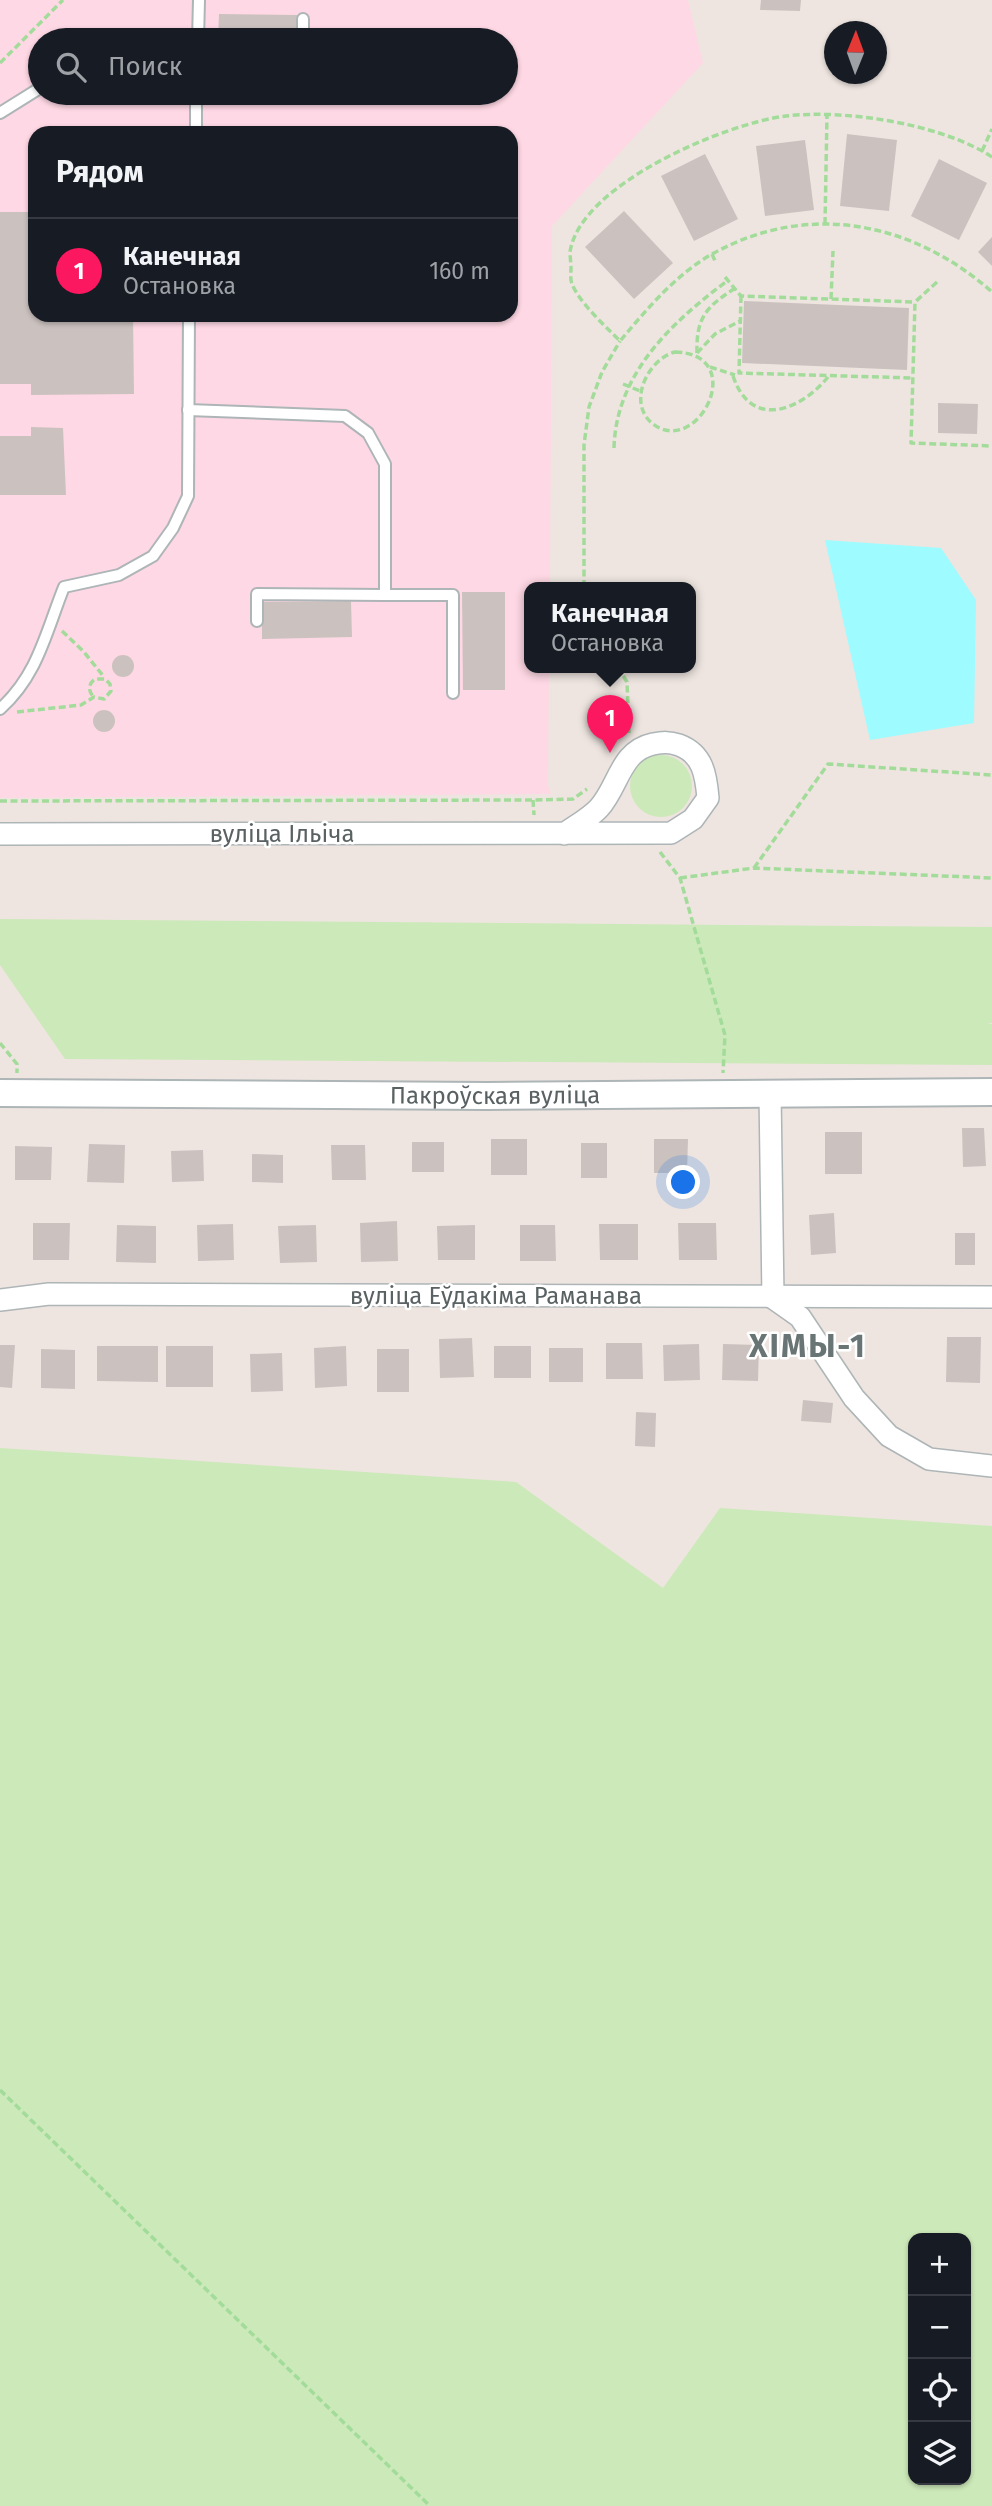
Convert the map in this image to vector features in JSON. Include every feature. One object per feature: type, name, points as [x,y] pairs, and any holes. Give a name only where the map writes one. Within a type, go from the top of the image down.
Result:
[{"type":"street","name":"вуліца Ільіча","points":[[0,834],[565,834],[671,833],[694,819],[708,798],[706,772],[692,750],[668,741],[642,747],[624,763],[615,784],[599,807],[565,834]]},
{"type":"street","name":"Пакроўская вуліца","points":[[9,1093],[487,1096],[992,1092]]},
{"type":"street","points":[[770,1093],[773,1298],[800,1317],[854,1398],[889,1436],[929,1459],[992,1466]]},
{"type":"street","name":"вуліца Еўдакіма Раманава","points":[[0,1300],[49,1294],[992,1297]]},
{"type":"lane","points":[[198,28],[199,0]]},
{"type":"lane","points":[[303,19],[303,28]]},
{"type":"lane","points":[[0,113],[28,96]]},
{"type":"lane","points":[[196,105],[196,126]]},
{"type":"lane","points":[[0,709],[13,697],[39,656],[64,587],[119,575],[152,556],[173,528],[188,496],[189,322]]},
{"type":"lane","points":[[188,410],[345,416],[368,433],[385,464],[385,595]]},
{"type":"lane","points":[[257,621],[257,594],[453,595],[453,693]]},
{"type":"path","points":[[35,28],[63,0]]},
{"type":"path","points":[[0,63],[28,35]]},
{"type":"path","points":[[825,224],[827,115]]},
{"type":"path","points":[[620,341],[592,313],[571,283],[570,251],[581,226],[600,203],[628,180],[693,144],[748,123],[787,116],[873,117],[922,127],[982,150],[992,157]]},
{"type":"path","points":[[982,150],[992,129]]},
{"type":"path","points":[[834,223],[834,230]]},
{"type":"path","points":[[584,582],[584,445],[589,407],[602,372],[620,341],[646,310],[678,280],[712,254],[748,237],[789,227],[847,224],[891,233],[924,245],[950,259],[992,292]]},
{"type":"path","points":[[831,299],[833,251]]},
{"type":"path","points":[[712,254],[715,261]]},
{"type":"path","points":[[947,265],[950,259]]},
{"type":"path","points":[[614,448],[617,417],[636,369],[654,348],[726,279],[741,296],[915,302],[937,282]]},
{"type":"path","points":[[734,289],[706,310],[700,324],[697,353],[712,374],[714,390],[708,405],[697,421],[682,429],[667,430],[653,424],[642,409],[641,392],[653,367],[666,355],[676,352],[697,353],[715,334],[740,321]]},
{"type":"path","points":[[739,373],[741,296]]},
{"type":"path","points":[[915,302],[911,443],[992,446]]},
{"type":"path","points":[[708,366],[733,376],[744,399],[752,406],[766,409],[785,409],[800,402],[829,375]]},
{"type":"path","points":[[602,372],[607,375]]},
{"type":"path","points":[[733,376],[739,373],[913,378]]},
{"type":"path","points":[[623,384],[641,392]]},
{"type":"path","points":[[51,620],[84,652],[110,684],[110,694],[101,700],[94,697],[90,684],[95,679],[105,679]]},
{"type":"path","points":[[622,673],[627,682],[629,734]]},
{"type":"path","points":[[14,713],[81,705],[94,697]]},
{"type":"path","points":[[754,868],[828,764],[992,775]]},
{"type":"path","points":[[0,801],[533,800],[573,799],[587,789]]},
{"type":"path","points":[[533,800],[534,820]]},
{"type":"path","points":[[648,833],[680,878],[725,1035],[721,1093]]},
{"type":"path","points":[[680,878],[754,868],[992,878]]},
{"type":"path","points":[[0,1043],[17,1064],[9,1093]]},
{"type":"path","points":[[0,2090],[430,2506]]},
{"type":"shaded area","points":[[0,0],[688,0],[703,63],[552,226],[550,582],[524,582],[524,673],[549,673],[548,785],[551,794],[0,798]]},
{"type":"green space","points":[[661,755],[683,764],[692,786],[683,808],[661,817],[639,808],[630,786],[639,764]]},
{"type":"green space","points":[[0,919],[992,927],[992,1023],[987,1023],[992,1024],[992,1065],[65,1059],[0,965]]},
{"type":"green space","points":[[0,1448],[516,1482],[663,1588],[720,1508],[992,1526],[992,2506],[0,2506]]},
{"type":"water","points":[[825,540],[941,548],[976,600],[974,723],[870,740]]},
{"type":"building","points":[[761,0],[801,0],[800,11],[760,10]]},
{"type":"building","points":[[219,14],[297,15],[296,28],[218,28]]},
{"type":"building","points":[[847,134],[897,140],[889,211],[840,206]]},
{"type":"building","points":[[805,140],[814,210],[765,216],[756,146]]},
{"type":"building","points":[[705,154],[738,219],[694,241],[661,176]]},
{"type":"building","points":[[939,159],[987,183],[959,240],[911,216]]},
{"type":"building","points":[[624,211],[673,263],[634,299],[585,247]]},
{"type":"building","points":[[0,212],[28,212],[28,322],[133,322],[134,394],[31,395],[31,384],[0,384]]},
{"type":"building","points":[[992,237],[992,266],[978,252]]},
{"type":"building","points":[[744,301],[909,308],[907,370],[742,363]]},
{"type":"building","points":[[938,403],[978,404],[977,434],[938,433]]},
{"type":"building","points":[[31,427],[63,428],[66,495],[0,495],[0,436],[31,436]]},
{"type":"building","points":[[462,592],[505,592],[505,690],[463,690]]},
{"type":"building","points":[[351,601],[352,637],[262,639],[262,602]]},
{"type":"building","points":[[119,655],[127,655],[134,662],[134,670],[127,677],[119,677],[112,670],[112,662]]},
{"type":"building","points":[[100,710],[108,710],[115,717],[115,725],[108,732],[100,732],[93,725],[93,717]]},
{"type":"building","points":[[962,1128],[984,1128],[986,1166],[963,1167]]},
{"type":"building","points":[[825,1132],[862,1132],[862,1174],[825,1174]]},
{"type":"building","points":[[491,1139],[527,1139],[527,1175],[491,1175]]},
{"type":"building","points":[[654,1139],[688,1139],[687,1173],[654,1173]]},
{"type":"building","points":[[412,1142],[444,1142],[444,1172],[412,1172]]},
{"type":"building","points":[[581,1143],[607,1143],[607,1178],[581,1178]]},
{"type":"building","points":[[89,1144],[125,1145],[124,1183],[87,1182]]},
{"type":"building","points":[[331,1145],[365,1145],[366,1180],[332,1180]]},
{"type":"building","points":[[15,1146],[52,1147],[51,1180],[15,1180]]},
{"type":"building","points":[[203,1150],[204,1181],[172,1182],[171,1151]]},
{"type":"building","points":[[252,1154],[283,1155],[283,1183],[252,1182]]},
{"type":"building","points":[[834,1213],[836,1253],[811,1255],[809,1215]]},
{"type":"building","points":[[397,1221],[398,1261],[361,1262],[360,1223]]},
{"type":"building","points":[[33,1223],[70,1223],[69,1260],[33,1260]]},
{"type":"building","points":[[678,1223],[716,1223],[717,1260],[679,1260]]},
{"type":"building","points":[[233,1224],[234,1260],[198,1261],[197,1225]]},
{"type":"building","points":[[599,1224],[638,1224],[638,1260],[600,1260]]},
{"type":"building","points":[[117,1225],[156,1226],[156,1263],[116,1262]]},
{"type":"building","points":[[316,1225],[317,1262],[280,1263],[278,1226]]},
{"type":"building","points":[[475,1225],[475,1260],[438,1260],[437,1226]]},
{"type":"building","points":[[520,1225],[555,1225],[556,1261],[520,1261]]},
{"type":"building","points":[[955,1233],[975,1233],[975,1265],[955,1265]]},
{"type":"building","points":[[947,1337],[981,1337],[980,1383],[946,1382]]},
{"type":"building","points":[[472,1338],[474,1377],[440,1378],[439,1339]]},
{"type":"building","points":[[606,1343],[642,1343],[643,1379],[606,1379]]},
{"type":"building","points":[[699,1344],[700,1380],[664,1381],[663,1345]]},
{"type":"building","points":[[723,1344],[759,1345],[758,1381],[722,1380]]},
{"type":"building","points":[[0,1345],[15,1345],[12,1388],[0,1387]]},
{"type":"building","points":[[97,1346],[158,1346],[158,1382],[97,1381]]},
{"type":"building","points":[[166,1346],[213,1346],[213,1387],[166,1387]]},
{"type":"building","points":[[346,1346],[347,1386],[315,1388],[314,1348]]},
{"type":"building","points":[[494,1346],[531,1346],[531,1378],[494,1378]]},
{"type":"building","points":[[549,1348],[583,1348],[583,1382],[549,1382]]},
{"type":"building","points":[[41,1349],[75,1350],[75,1389],[41,1388]]},
{"type":"building","points":[[377,1349],[409,1349],[409,1392],[377,1392]]},
{"type":"building","points":[[282,1353],[283,1391],[251,1392],[250,1354]]},
{"type":"building","points":[[803,1400],[833,1403],[831,1423],[801,1421]]},
{"type":"building","points":[[636,1412],[656,1413],[655,1447],[635,1446]]},
{"type":"place","name":"Канечная","points":[[610,753]]},
{"type":"district","name":"ХІМЫ-1","points":[[808,1346]]}]
